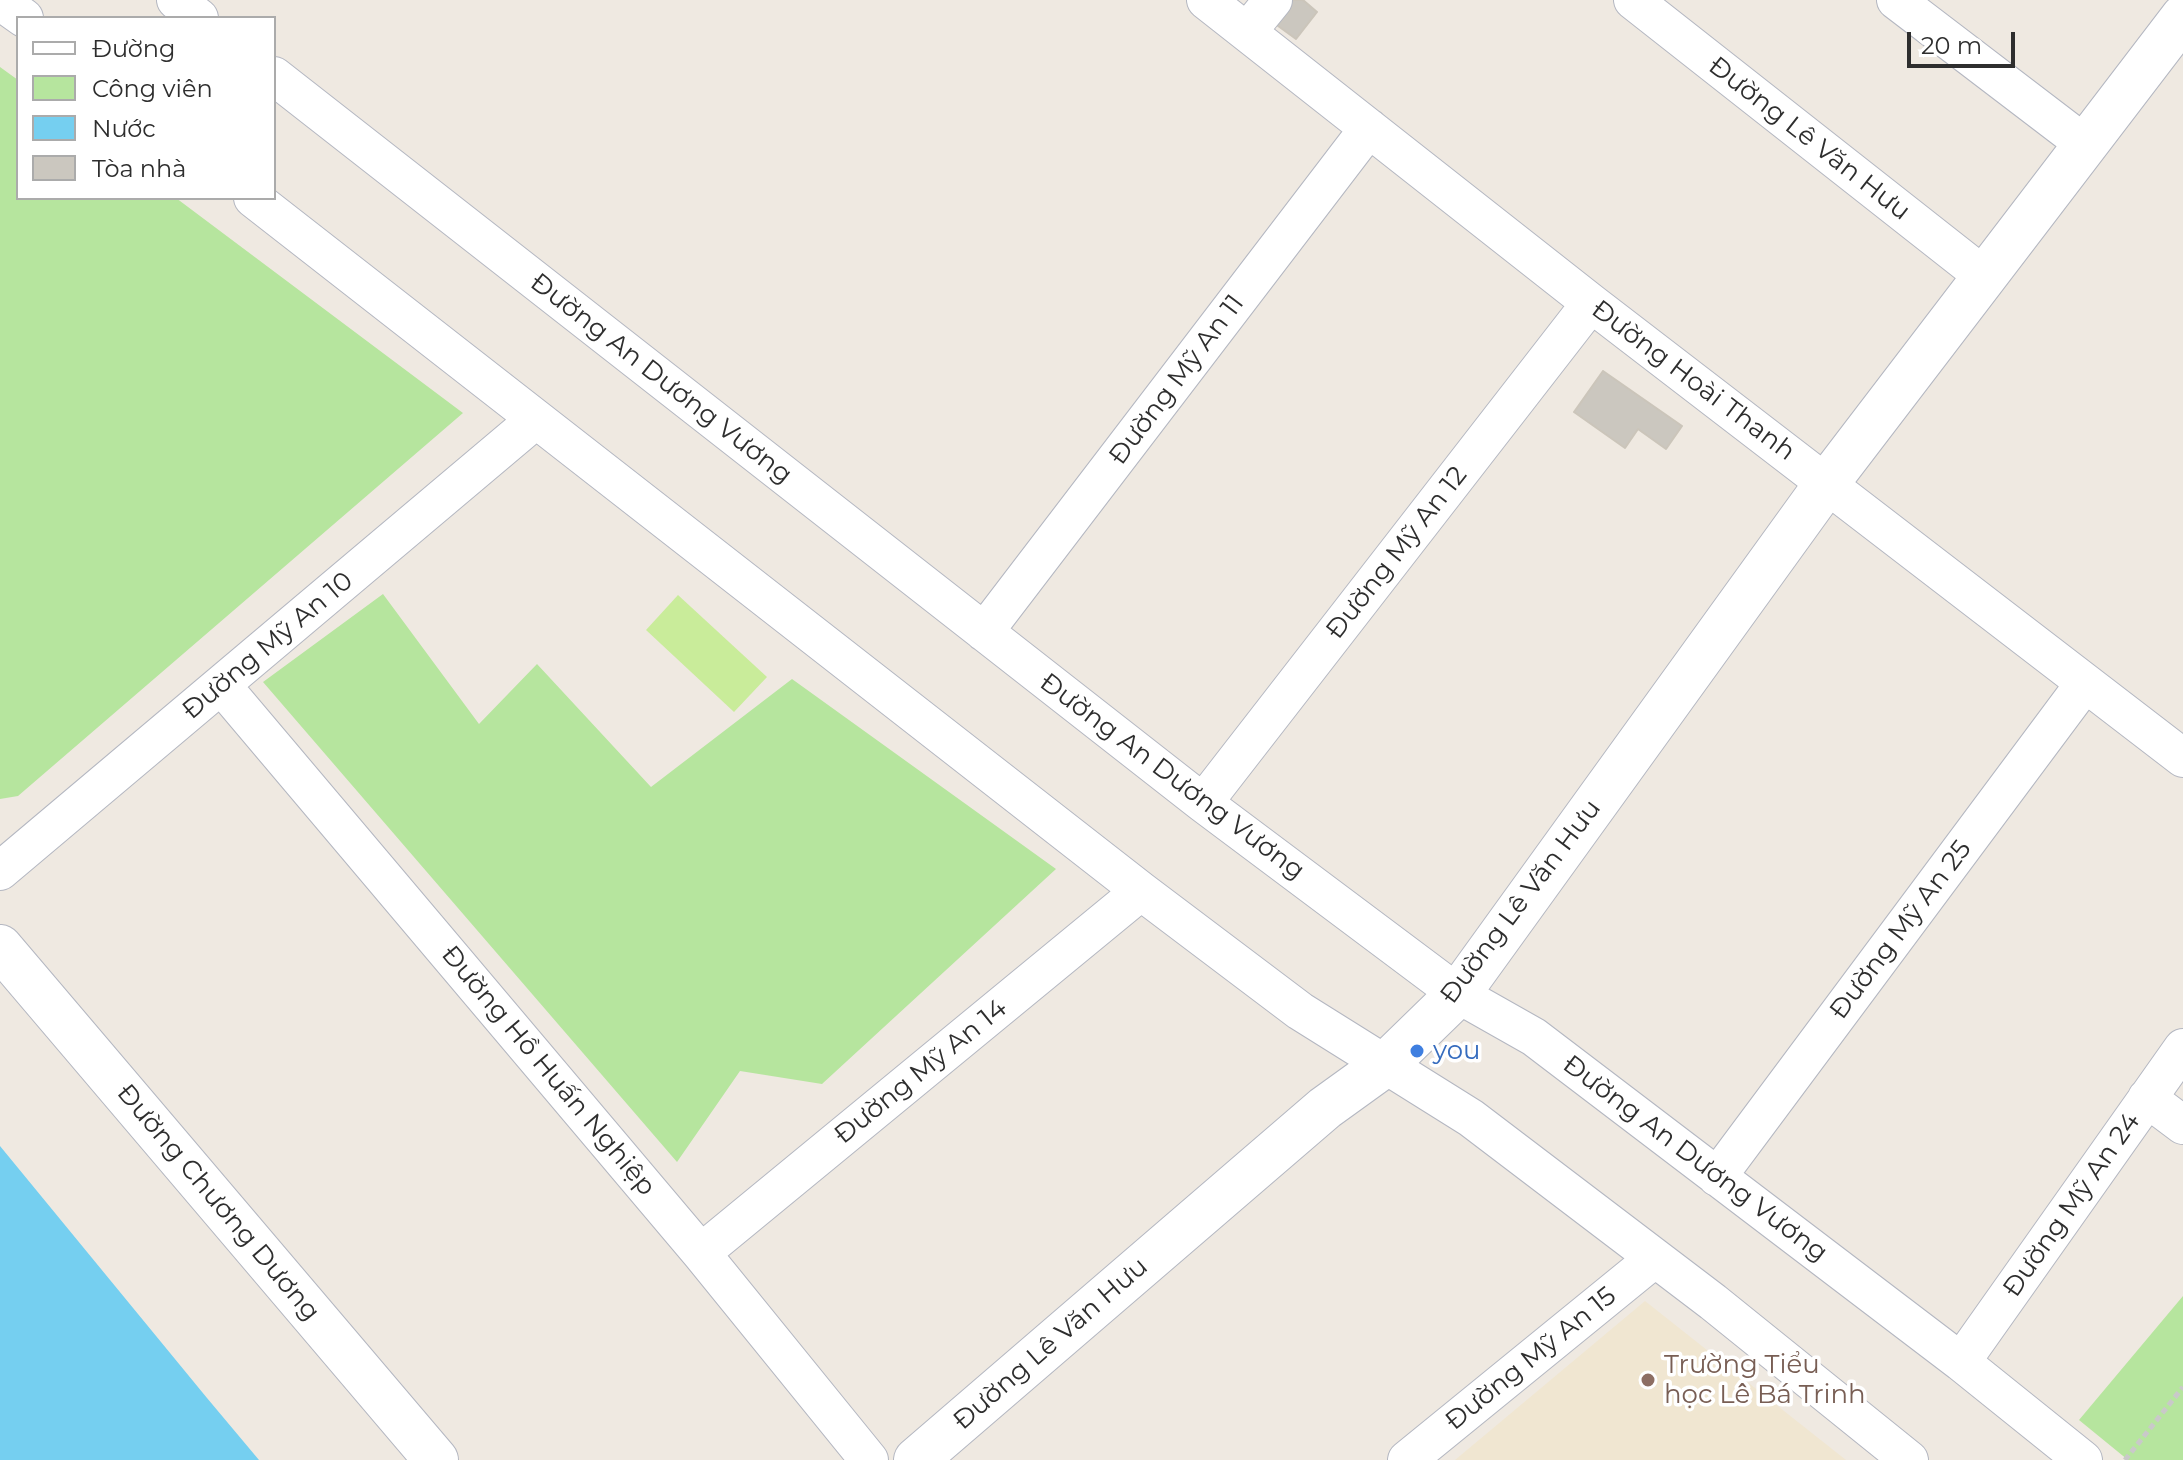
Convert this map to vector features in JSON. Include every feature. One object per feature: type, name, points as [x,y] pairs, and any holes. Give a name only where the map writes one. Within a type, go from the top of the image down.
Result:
[{"type":"street","points":[[176,0],[196,16]]},
{"type":"street","name":"Đường Hoài Thanh","points":[[1206,0],[1591,303],[2183,758]]},
{"type":"street","points":[[1247,32],[1273,0]]},
{"type":"street","name":"Đường Lê Văn Hưu","points":[[1633,0],[1985,277]]},
{"type":"street","points":[[1896,0],[2086,145]]},
{"type":"street","points":[[0,1],[21,16]]},
{"type":"street","name":"Đường Lê Văn Hưu","points":[[916,1460],[1325,1108],[1386,1064],[1458,994],[1827,483],[2183,17]]},
{"type":"street","name":"Đường An Dương Vương","points":[[276,78],[1203,803],[1458,994],[1534,1037],[1961,1362],[2083,1460]]},
{"type":"street","name":"Đường Mỹ An 11","points":[[984,632],[1369,128]]},
{"type":"street","points":[[256,200],[1141,891],[1300,1011],[1471,1118],[1655,1258],[1909,1460]]},
{"type":"street","name":"Đường Mỹ An 12","points":[[1203,803],[1591,303]]},
{"type":"street","name":"Đường Mỹ An 10","points":[[0,871],[535,420]]},
{"type":"street","name":"Đường Mỹ An 25","points":[[1717,1177],[2085,683]]},
{"type":"street","name":"Đường Hồ Huấn Nghiệp","points":[[222,686],[701,1253],[869,1460]]},
{"type":"street","name":"Đường Mỹ An 14","points":[[701,1253],[1141,891]]},
{"type":"street","name":"Đường Chương Dương","points":[[0,947],[436,1460]]},
{"type":"street","name":"Đường Mỹ An 24","points":[[1961,1362],[2183,1048]]},
{"type":"street","points":[[2147,1098],[2183,1125]]},
{"type":"street","name":"Đường Mỹ An 15","points":[[1407,1460],[1655,1258]]},
{"type":"path","points":[[2125,1460],[2183,1387]]},
{"type":"shaded area","name":"Trường Tiểu học Lê Bá Trinh","points":[[1645,1301],[1846,1460],[1455,1460]]},
{"type":"green space","points":[[0,67],[16,79],[16,200],[179,200],[463,413],[18,796],[0,799]]},
{"type":"green space","points":[[383,594],[479,724],[537,664],[651,787],[792,679],[1056,869],[822,1084],[740,1071],[677,1162],[263,682]]},
{"type":"green space","points":[[678,595],[767,677],[734,712],[646,630]]},
{"type":"green space","points":[[2183,1296],[2183,1460],[2128,1460],[2079,1420]]},
{"type":"water","points":[[0,1146],[207,1398],[259,1460],[0,1460]]},
{"type":"building","points":[[1293,0],[1303,0],[1317,12],[1296,39],[1274,23]]},
{"type":"building","points":[[1603,371],[1682,426],[1666,449],[1638,429],[1625,448],[1574,412]]},
{"type":"place","name":"you","points":[[1417,1051]]},
{"type":"place","name":"Trường Tiểu học Lê Bá Trinh","points":[[1648,1380]]}]
